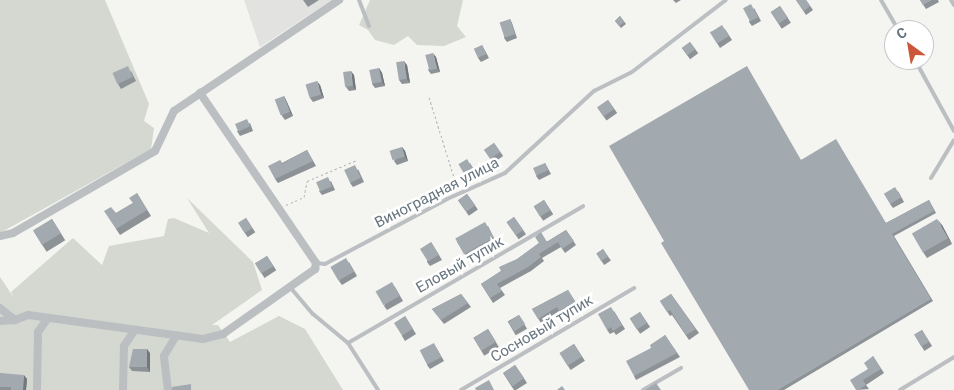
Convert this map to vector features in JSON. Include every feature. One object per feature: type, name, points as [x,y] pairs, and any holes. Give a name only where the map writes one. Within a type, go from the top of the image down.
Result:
[{"type":"street","points":[[0,236],[12,232],[155,151],[169,116],[338,0]]},
{"type":"street","points":[[0,321],[15,320],[28,315],[203,340],[223,334],[315,269],[316,263],[200,93]]},
{"type":"street","points":[[0,308],[15,320]]},
{"type":"street","points":[[37,390],[38,332],[47,319]]},
{"type":"street","points":[[123,390],[124,346],[134,331]]},
{"type":"street","points":[[168,390],[164,356],[176,336]]},
{"type":"lane","points":[[359,0],[369,26]]},
{"type":"lane","name":"Виноградная улица","points":[[316,263],[325,264],[505,173],[594,91],[632,72],[726,0]]},
{"type":"lane","points":[[881,0],[892,20]]},
{"type":"lane","points":[[951,0],[954,5]]},
{"type":"lane","points":[[920,70],[954,131]]},
{"type":"lane","points":[[931,178],[954,140]]},
{"type":"lane","name":"Еловый тупик","points":[[348,343],[583,206]]},
{"type":"lane","points":[[290,287],[315,316],[348,343],[378,390]]},
{"type":"lane","name":"Сосновый тупик","points":[[461,390],[634,288]]},
{"type":"lane","points":[[900,390],[954,357]]},
{"type":"lane","points":[[643,390],[681,368]]},
{"type":"path","points":[[429,97],[460,195]]},
{"type":"path","points":[[279,209],[304,197],[307,180],[357,160]]},
{"type":"shaded area","points":[[0,0],[105,0],[149,104],[144,121],[154,128],[151,149],[0,233]]},
{"type":"shaded area","points":[[244,0],[332,0],[260,47]]},
{"type":"shaded area","points":[[370,0],[463,0],[457,26],[466,37],[444,46],[417,45],[408,36],[394,45],[375,40],[368,30],[359,25]]},
{"type":"shaded area","points":[[187,198],[253,262],[262,290],[212,325],[218,325],[230,342],[279,316],[305,329],[343,390],[0,390],[0,277],[14,298],[11,292],[73,238],[102,265],[109,246],[164,236],[168,219],[174,218],[209,233]]},
{"type":"building","points":[[796,0],[806,0],[810,6],[804,11]]},
{"type":"building","points":[[920,0],[932,0],[923,5]]},
{"type":"building","points":[[751,4],[758,17],[750,21],[743,8]]},
{"type":"building","points":[[780,6],[788,18],[779,24],[771,12]]},
{"type":"building","points":[[620,16],[624,22],[619,26],[615,21]]},
{"type":"building","points":[[510,19],[515,34],[504,38],[500,22]]},
{"type":"building","points":[[722,25],[729,36],[717,43],[710,32]]},
{"type":"building","points":[[690,42],[695,49],[687,55],[682,48]]},
{"type":"building","points":[[482,45],[486,54],[478,58],[474,49]]},
{"type":"building","points":[[433,53],[437,68],[429,71],[425,55]]},
{"type":"building","points":[[404,61],[407,79],[399,80],[396,62]]},
{"type":"building","points":[[128,66],[133,77],[117,84],[112,73]]},
{"type":"building","points":[[747,66],[801,160],[836,139],[886,223],[929,200],[934,211],[892,234],[931,299],[778,390],[749,390],[661,243],[664,241],[609,146]]},
{"type":"building","points":[[379,68],[382,82],[372,84],[369,70]]},
{"type":"building","points":[[351,71],[353,86],[345,87],[343,72]]},
{"type":"building","points":[[317,81],[321,94],[310,98],[306,85]]},
{"type":"building","points":[[284,96],[290,112],[281,115],[275,100]]},
{"type":"building","points":[[608,100],[614,109],[603,116],[597,107]]},
{"type":"building","points":[[247,119],[250,126],[238,131],[235,124]]},
{"type":"building","points":[[494,143],[500,152],[490,159],[484,150]]},
{"type":"building","points":[[402,147],[405,157],[392,160],[390,151]]},
{"type":"building","points":[[307,150],[313,161],[275,179],[268,166],[280,160],[282,164]]},
{"type":"building","points":[[467,159],[473,169],[465,174],[458,164]]},
{"type":"building","points":[[545,163],[548,170],[536,175],[533,168]]},
{"type":"building","points":[[355,165],[361,178],[350,183],[344,170]]},
{"type":"building","points":[[328,177],[332,186],[320,191],[316,182]]},
{"type":"building","points":[[895,187],[901,197],[890,204],[884,194]]},
{"type":"building","points":[[137,193],[147,210],[116,229],[104,211],[111,207],[116,213],[133,203],[129,198]]},
{"type":"building","points":[[467,194],[475,205],[466,212],[458,200]]},
{"type":"building","points":[[544,200],[550,210],[540,216],[534,206]]},
{"type":"building","points":[[514,217],[523,230],[516,235],[507,222]]},
{"type":"building","points":[[246,218],[252,228],[244,233],[238,223]]},
{"type":"building","points":[[52,219],[61,234],[42,245],[33,230]]},
{"type":"building","points":[[937,219],[948,238],[923,253],[912,234]]},
{"type":"building","points":[[485,222],[494,238],[464,254],[455,238]]},
{"type":"building","points":[[566,230],[574,241],[562,249],[558,242],[539,254],[541,257],[528,267],[497,284],[502,291],[490,298],[481,284],[501,271],[499,267],[517,259],[539,243],[535,237],[541,232],[547,242]]},
{"type":"building","points":[[431,242],[439,255],[428,262],[420,249]]},
{"type":"building","points":[[603,249],[608,257],[601,261],[597,254]]},
{"type":"building","points":[[267,256],[273,266],[261,273],[255,263]]},
{"type":"building","points":[[346,258],[354,272],[338,281],[330,267]]},
{"type":"building","points":[[392,282],[400,296],[384,305],[376,292]]},
{"type":"building","points":[[568,290],[575,302],[559,311],[557,307],[538,319],[532,309]]},
{"type":"building","points":[[461,294],[468,303],[441,320],[432,309]]},
{"type":"building","points":[[671,294],[696,329],[686,335],[670,310],[667,312],[660,301]]},
{"type":"building","points":[[611,307],[622,325],[613,331],[611,327],[607,330],[598,314]]},
{"type":"building","points":[[640,312],[647,323],[637,329],[630,318]]},
{"type":"building","points":[[519,315],[525,324],[514,331],[508,322]]},
{"type":"building","points":[[405,316],[413,329],[402,336],[394,323]]},
{"type":"building","points":[[488,329],[496,342],[482,351],[474,338]]},
{"type":"building","points":[[922,330],[929,342],[921,347],[914,334]]},
{"type":"building","points":[[665,335],[677,353],[634,376],[626,361],[651,348],[650,345]]},
{"type":"building","points":[[434,343],[441,357],[427,365],[420,350]]},
{"type":"building","points":[[574,344],[582,357],[568,366],[560,353]]},
{"type":"building","points":[[133,349],[147,349],[147,367],[129,367]]},
{"type":"building","points":[[873,356],[881,369],[863,380],[866,385],[856,390],[850,380],[868,369],[864,363]]},
{"type":"building","points":[[515,365],[524,378],[513,386],[504,373]]},
{"type":"building","points":[[0,373],[24,375],[23,390],[11,390],[11,387],[0,387]]},
{"type":"building","points":[[489,380],[494,390],[476,390],[475,388]]},
{"type":"building","points":[[656,383],[661,390],[645,390]]},
{"type":"building","points":[[191,384],[191,390],[172,390],[172,387]]},
{"type":"building","points":[[562,386],[565,390],[557,390]]}]
